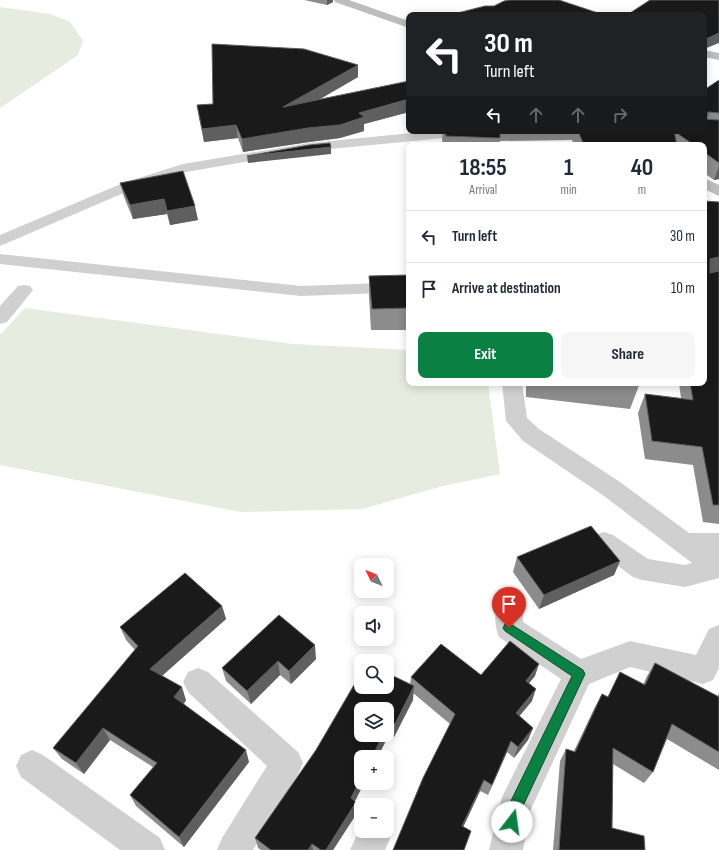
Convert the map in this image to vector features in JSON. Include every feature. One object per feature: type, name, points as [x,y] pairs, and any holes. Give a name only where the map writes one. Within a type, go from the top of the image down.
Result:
[{"type":"main road","points":[[339,0],[384,14],[406,24]]},
{"type":"main road","points":[[707,54],[719,57]]},
{"type":"main road","points":[[707,184],[719,191]]},
{"type":"street","points":[[0,241],[128,186],[183,168],[309,147],[445,134]]},
{"type":"street","points":[[0,259],[301,291],[406,287]]},
{"type":"street","points":[[0,318],[24,290]]},
{"type":"street","points":[[512,386],[517,421],[531,435],[612,489],[684,544],[719,559]]},
{"type":"street","points":[[604,542],[642,569],[685,576],[719,559]]},
{"type":"street","points":[[509,610],[509,628],[579,674]]},
{"type":"street","points":[[506,850],[515,807],[579,674],[630,654],[703,670],[719,638]]},
{"type":"street","points":[[198,682],[287,763],[234,850]]},
{"type":"street","points":[[32,766],[148,850]]},
{"type":"street","points":[[367,850],[373,838]]},
{"type":"shaded area","points":[[0,7],[50,14],[70,22],[83,41],[78,55],[0,108]]},
{"type":"shaded area","points":[[25,308],[293,344],[406,350],[406,386],[488,386],[500,474],[439,487],[362,509],[241,512],[0,465],[0,335]]},
{"type":"building","points":[[559,0],[595,12],[462,12],[485,6],[494,6],[504,1]]},
{"type":"building","points":[[650,0],[719,0],[719,33],[707,39],[707,12],[632,12]]},
{"type":"building","points":[[212,44],[304,49],[358,65],[283,107],[406,82],[406,100],[359,113],[364,117],[340,125],[308,128],[242,139],[236,125],[202,129],[197,105],[213,104]]},
{"type":"building","points":[[719,80],[719,113],[707,112],[707,88]]},
{"type":"building","points":[[707,119],[719,120],[719,163],[707,154],[707,142],[690,142],[678,134],[707,134]]},
{"type":"building","points":[[446,134],[500,134],[500,138],[446,136]]},
{"type":"building","points":[[579,134],[675,134],[676,142],[583,142]]},
{"type":"building","points":[[330,143],[331,147],[247,156],[309,145]]},
{"type":"building","points":[[183,171],[195,206],[167,211],[164,199],[130,205],[120,183]]},
{"type":"building","points":[[707,201],[719,202],[719,257],[710,259],[710,273],[719,271],[719,505],[713,505],[702,447],[652,441],[645,394],[693,400],[691,386],[707,386]]},
{"type":"building","points":[[406,275],[406,308],[372,309],[369,276]]},
{"type":"building","points":[[591,526],[620,561],[544,595],[517,557]]},
{"type":"building","points":[[185,573],[222,606],[150,669],[182,687],[174,697],[246,750],[179,837],[130,795],[157,763],[103,728],[76,763],[53,748],[138,646],[120,627]]},
{"type":"building","points":[[279,615],[315,645],[289,671],[278,661],[247,691],[222,668]]},
{"type":"building","points":[[510,641],[539,664],[526,681],[536,689],[516,713],[533,728],[518,747],[511,741],[492,785],[484,780],[462,826],[471,831],[464,850],[393,850],[423,778],[455,714],[411,677],[441,644],[481,675]]},
{"type":"building","points":[[655,663],[719,697],[719,752],[672,724],[653,772],[613,748],[612,828],[644,836],[645,850],[559,850],[566,749],[575,752],[602,694],[608,697],[620,672],[645,685]]},
{"type":"building","points":[[394,676],[414,686],[395,724],[394,702],[354,702],[354,742],[380,742],[376,750],[354,750],[355,790],[351,798],[354,800],[354,805],[326,850],[321,850],[312,844],[308,850],[271,850],[255,838],[316,750],[354,685],[354,694],[394,694]]},
{"type":"route","points":[[509,628],[579,674],[515,807],[512,822]]}]
